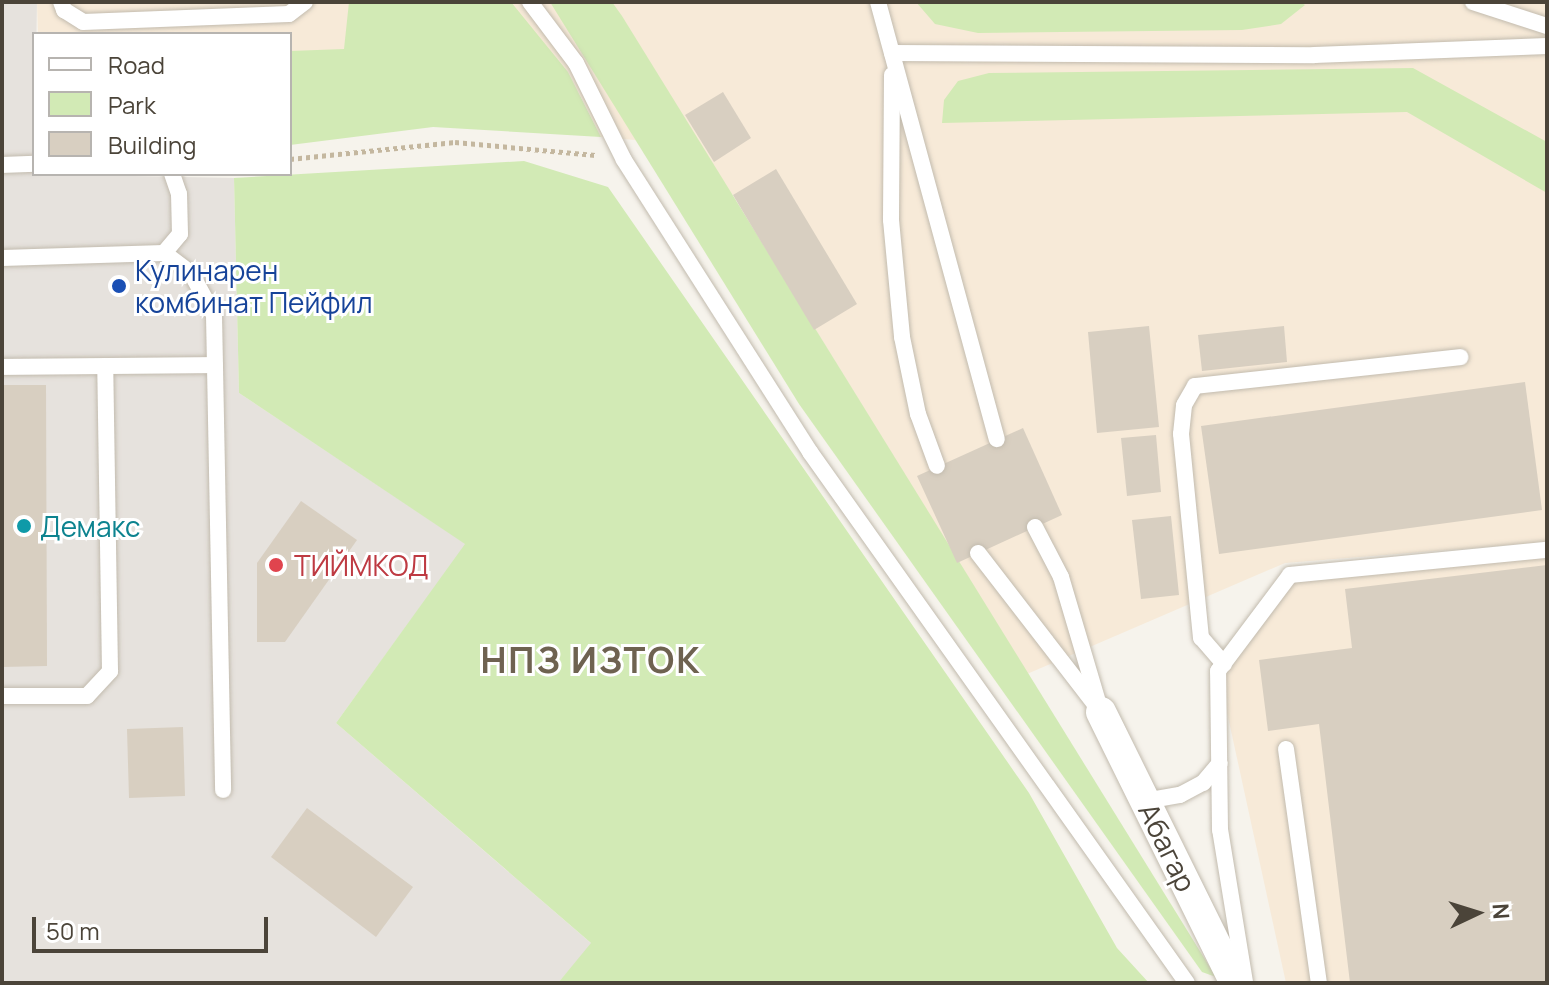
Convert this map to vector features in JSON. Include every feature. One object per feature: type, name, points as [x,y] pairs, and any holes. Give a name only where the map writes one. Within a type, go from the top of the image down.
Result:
[{"type":"street","name":"Абагар","points":[[1101,712],[1235,983]]},
{"type":"lane","points":[[61,2],[64,10],[83,22],[174,10],[289,14],[305,2]]},
{"type":"lane","points":[[530,2],[576,63],[624,160],[810,452],[1187,983]]},
{"type":"lane","points":[[878,2],[997,439]]},
{"type":"lane","points":[[1473,2],[1547,26]]},
{"type":"lane","points":[[892,53],[1314,55],[1547,46]]},
{"type":"lane","points":[[892,53],[891,220],[902,337],[918,414],[937,466]]},
{"type":"lane","points":[[2,165],[32,164]]},
{"type":"lane","points":[[164,253],[180,234],[179,194],[173,176]]},
{"type":"lane","points":[[2,258],[164,253],[191,273],[214,315],[223,790]]},
{"type":"lane","points":[[1224,664],[1201,638],[1181,425],[1184,405],[1195,386],[1460,357]]},
{"type":"lane","points":[[2,367],[215,365]]},
{"type":"lane","points":[[2,696],[87,696],[110,671],[105,366]]},
{"type":"lane","points":[[1035,527],[1061,577],[1101,712]]},
{"type":"lane","points":[[1245,983],[1220,830],[1218,671],[1290,575],[1547,550]]},
{"type":"lane","points":[[978,553],[1101,712]]},
{"type":"lane","points":[[1286,749],[1319,983]]},
{"type":"lane","points":[[1145,801],[1180,795],[1203,783],[1220,763]]},
{"type":"path","points":[[292,159],[455,142],[565,149],[624,160]]},
{"type":"shaded area","points":[[2,2],[37,2],[36,32],[32,32],[32,176],[234,178],[239,393],[466,544],[336,723],[592,944],[558,983],[2,983]]},
{"type":"shaded area","points":[[37,2],[1547,2],[1547,542],[1285,563],[1027,674],[733,195],[635,140],[601,137],[568,72],[292,73],[292,32],[38,32]]},
{"type":"shaded area","points":[[1547,547],[1547,983],[1286,983],[1218,671],[1290,575]]},
{"type":"green space","points":[[349,2],[511,2],[568,72],[601,137],[433,127],[292,145],[292,51],[344,49]]},
{"type":"green space","points":[[550,2],[612,2],[622,16],[1216,977],[1202,972],[799,404]]},
{"type":"green space","points":[[916,2],[1300,2],[1305,5],[1281,24],[1242,30],[978,33],[935,24]]},
{"type":"green space","points":[[1413,68],[1547,142],[1547,193],[1407,112],[942,123],[944,100],[958,81],[989,73]]},
{"type":"green space","points":[[524,161],[608,187],[1029,793],[1117,948],[1149,983],[558,983],[591,943],[336,723],[465,544],[239,393],[234,178]]},
{"type":"building","points":[[723,92],[751,138],[714,162],[685,115]]},
{"type":"building","points":[[776,169],[857,304],[814,330],[733,195]]},
{"type":"building","points":[[1149,326],[1159,427],[1097,433],[1088,332]]},
{"type":"building","points":[[1284,326],[1287,362],[1202,371],[1198,335]]},
{"type":"building","points":[[1525,382],[1542,510],[1219,554],[1201,426]]},
{"type":"building","name":"Демакс","points":[[2,385],[46,385],[47,666],[2,667]]},
{"type":"building","points":[[1023,428],[1062,515],[957,563],[917,476]]},
{"type":"building","points":[[1156,435],[1161,492],[1127,496],[1121,438]]},
{"type":"building","points":[[301,501],[357,540],[285,642],[257,642],[257,563]]},
{"type":"building","points":[[1171,516],[1179,595],[1141,599],[1132,520]]},
{"type":"building","points":[[1547,565],[1545,983],[1350,983],[1319,724],[1268,731],[1259,660],[1352,648],[1345,589]]},
{"type":"building","points":[[183,727],[185,796],[129,798],[127,729]]},
{"type":"building","points":[[307,808],[413,887],[376,937],[271,857]]},
{"type":"place","name":"Кулинарен комбинат Пейфил","points":[[119,286]]},
{"type":"place","name":"Демакс","points":[[24,526]]},
{"type":"place","name":"ТИЙМКОД","points":[[276,565]]},
{"type":"district","name":"НПЗ ИЗТОК","points":[[591,660]]}]
